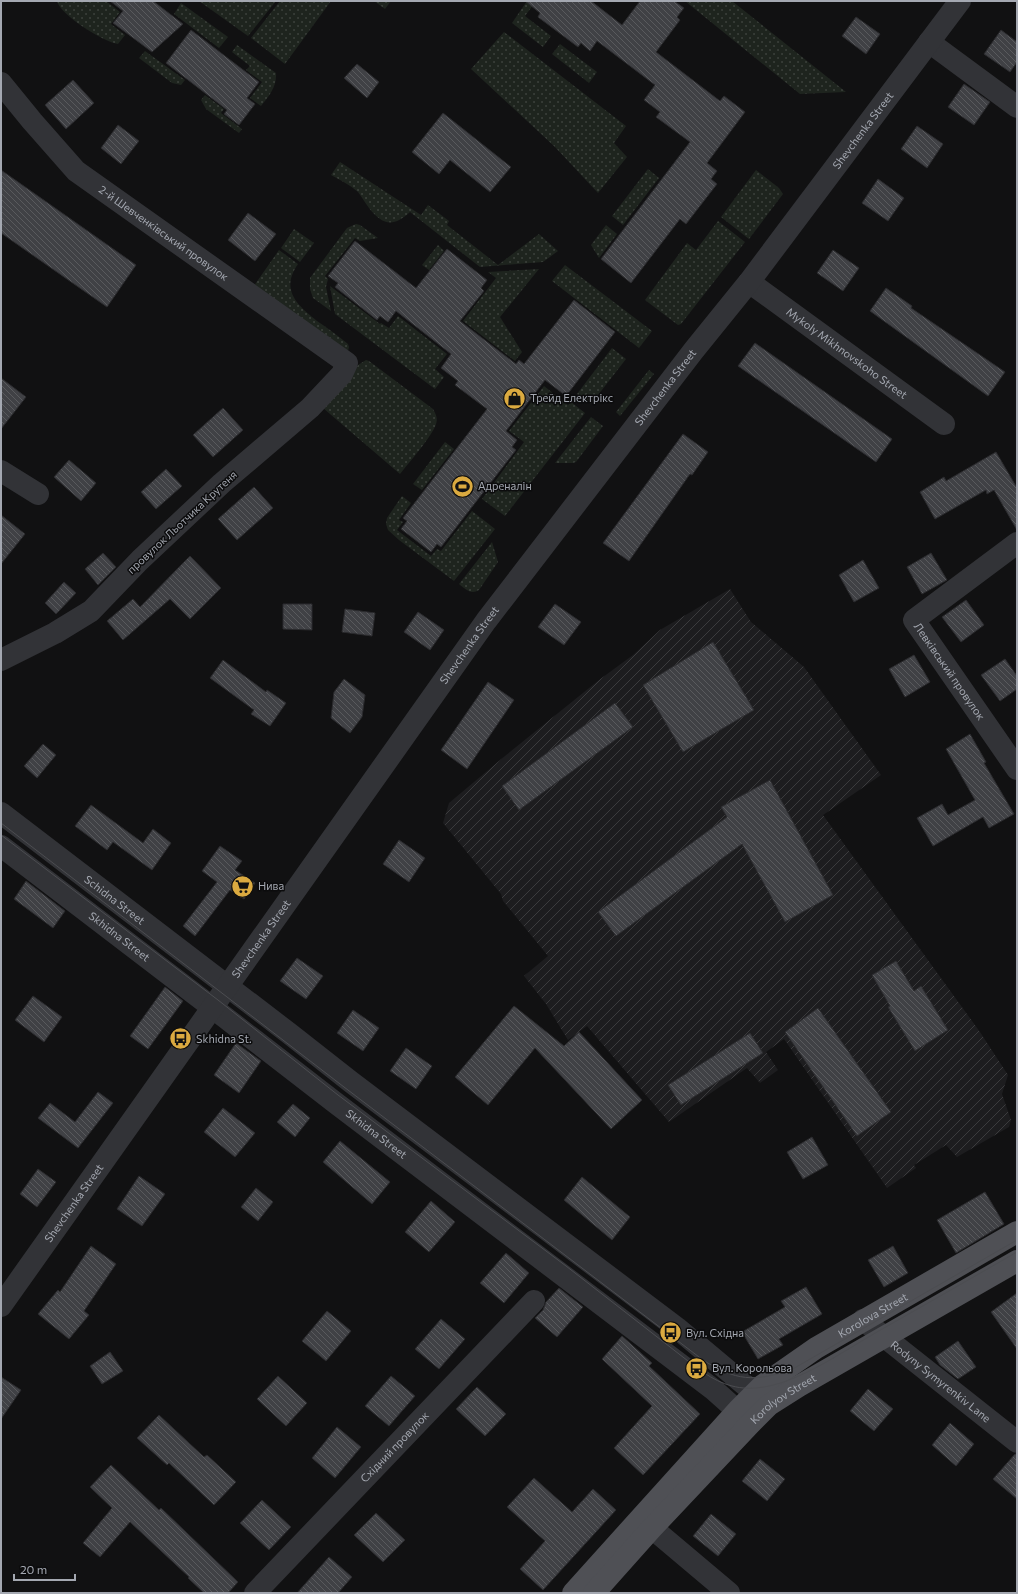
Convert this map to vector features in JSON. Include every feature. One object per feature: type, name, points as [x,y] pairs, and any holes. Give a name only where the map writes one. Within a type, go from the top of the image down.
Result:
[{"type":"main road","name":"Korolova Street","points":[[762,1398],[777,1374],[816,1348],[1017,1232]]},
{"type":"main road","name":"Korolyov Street","points":[[573,1593],[762,1398],[799,1386],[1017,1261]]},
{"type":"main road","name":"Korolyov Street","points":[[594,1593],[652,1528],[745,1416]]},
{"type":"street","name":"Shevchenka Street","points":[[1,1306],[486,621],[694,350],[749,282],[960,1]]},
{"type":"street","points":[[929,42],[1017,107]]},
{"type":"street","name":"2-й Шевченківський провулок","points":[[1,83],[76,171],[347,363]]},
{"type":"street","name":"Mykoly Mikhnovskoho Street","points":[[749,282],[944,424]]},
{"type":"street","name":"провулок Льотчика Крутеня","points":[[1,660],[55,633],[91,611],[140,560],[222,483],[310,408],[342,374],[347,363]]},
{"type":"street","points":[[1,471],[38,494]]},
{"type":"street","name":"Левківський провулок","points":[[1017,543],[914,620],[1017,769]]},
{"type":"street","name":"Schidna Street","points":[[1,813],[228,986]]},
{"type":"street","name":"Skhidna Street","points":[[1,846],[337,1104],[579,1286],[714,1390],[745,1416]]},
{"type":"street","points":[[228,986],[351,1082],[677,1328],[762,1398]]},
{"type":"street","name":"Східний провулок","points":[[255,1593],[534,1301]]},
{"type":"street","name":"Rodyny Symyrenkiv Lane","points":[[863,1320],[883,1338],[1017,1442]]},
{"type":"street","points":[[652,1528],[729,1593]]},
{"type":"shaded area","points":[[57,1],[106,1],[120,12],[111,24],[125,35],[118,44],[93,33],[66,13]]},
{"type":"shaded area","points":[[199,1],[276,1],[248,36]]},
{"type":"shaded area","points":[[280,1],[331,1],[285,64],[251,38]]},
{"type":"shaded area","points":[[374,1],[391,1],[385,9]]},
{"type":"shaded area","points":[[527,1],[536,1],[525,16],[551,36],[543,47],[512,23]]},
{"type":"shaded area","points":[[685,1],[732,1],[846,92],[800,94]]},
{"type":"shaded area","points":[[181,3],[228,37],[219,48],[174,14]]},
{"type":"shaded area","points":[[504,32],[626,126],[614,143],[627,157],[598,193],[555,147],[471,69]]},
{"type":"shaded area","points":[[560,44],[597,72],[589,83],[552,54]]},
{"type":"shaded area","points":[[237,45],[276,73],[274,87],[270,95],[261,106],[250,98],[262,82],[246,70],[250,66],[232,52]]},
{"type":"shaded area","points":[[145,51],[185,80],[181,85],[172,83],[139,58]]},
{"type":"shaded area","points":[[205,95],[224,109],[221,113],[242,129],[239,133],[206,109],[201,100]]},
{"type":"shaded area","points":[[340,162],[421,215],[428,205],[449,221],[447,225],[498,265],[539,234],[558,251],[543,262],[480,267],[410,212],[394,222],[384,221],[379,218],[369,208],[358,192],[331,175]]},
{"type":"shaded area","points":[[648,169],[659,178],[623,225],[612,216]]},
{"type":"shaded area","points":[[756,170],[779,188],[783,194],[749,239],[721,217]]},
{"type":"shaded area","points":[[718,221],[745,242],[681,324],[678,325],[645,300],[687,243],[696,250]]},
{"type":"shaded area","points":[[356,224],[360,225],[378,238],[360,241],[355,238],[325,276],[328,279],[326,287],[331,311],[313,298],[310,289],[310,278],[347,228]]},
{"type":"shaded area","points":[[606,225],[617,234],[599,258],[591,245]]},
{"type":"shaded area","points":[[294,229],[314,243],[300,262],[281,248]]},
{"type":"shaded area","points":[[438,245],[444,251],[429,270],[422,265]]},
{"type":"shaded area","points":[[279,250],[298,264],[293,273],[291,282],[293,296],[297,303],[317,321],[348,344],[348,351],[251,290]]},
{"type":"shaded area","points":[[565,265],[652,331],[639,348],[552,281]]},
{"type":"shaded area","points":[[539,269],[500,317],[522,352],[515,361],[463,321],[496,278],[488,272]]},
{"type":"shaded area","points":[[330,286],[380,324],[381,323],[389,328],[398,316],[447,354],[435,369],[444,377],[435,389],[335,314]]},
{"type":"shaded area","points":[[612,348],[626,359],[591,404],[577,394]]},
{"type":"shaded area","points":[[366,360],[433,409],[436,416],[437,420],[434,429],[400,474],[323,408],[337,394],[358,365]]},
{"type":"shaded area","points":[[649,370],[654,374],[620,416],[616,412]]},
{"type":"shaded area","points":[[544,386],[568,405],[571,402],[585,413],[505,516],[482,499],[524,442],[509,431]]},
{"type":"shaded area","points":[[591,417],[603,426],[576,462],[555,463]]},
{"type":"shaded area","points":[[445,442],[454,449],[422,490],[413,484]]},
{"type":"shaded area","points":[[402,496],[411,503],[399,520],[403,522],[397,530],[431,556],[437,549],[441,551],[472,511],[495,529],[454,581],[388,530],[386,524],[387,518]]},
{"type":"shaded area","points":[[492,542],[498,562],[479,590],[473,592],[468,591],[459,584]]},
{"type":"shaded area","points":[[730,589],[751,622],[804,667],[881,775],[823,815],[980,1032],[1008,1075],[1002,1094],[1011,1120],[1009,1127],[957,1157],[946,1145],[914,1165],[916,1168],[887,1188],[784,1039],[766,1052],[778,1070],[760,1083],[747,1068],[669,1122],[587,1026],[568,1040],[546,1004],[524,976],[548,956],[503,901],[501,894],[443,823],[449,803],[505,756],[599,680],[633,655],[660,630]]},
{"type":"building","points":[[110,1],[153,1],[183,24],[152,52],[113,23],[123,11]]},
{"type":"building","points":[[525,1],[591,1],[622,25],[640,1],[674,1],[684,8],[677,17],[680,20],[656,52],[720,101],[724,96],[745,112],[707,163],[717,171],[711,179],[717,184],[686,224],[680,219],[631,283],[601,259],[690,142],[656,117],[660,112],[644,100],[655,85],[597,41],[590,51],[581,43],[578,47],[538,17],[540,13]]},
{"type":"building","points":[[856,17],[880,34],[866,54],[842,36]]},
{"type":"building","points":[[191,30],[259,82],[247,98],[255,104],[239,125],[224,114],[227,110],[166,63]]},
{"type":"building","points":[[1001,30],[1017,42],[1017,62],[1010,72],[984,54]]},
{"type":"building","points":[[357,64],[379,82],[367,98],[344,78]]},
{"type":"building","points":[[73,80],[94,103],[66,129],[45,105]]},
{"type":"building","points":[[964,84],[990,102],[974,125],[948,107]]},
{"type":"building","points":[[443,113],[511,167],[490,192],[450,160],[439,174],[412,152]]},
{"type":"building","points":[[118,125],[139,141],[121,164],[101,148]]},
{"type":"building","points":[[917,126],[943,144],[927,168],[901,149]]},
{"type":"building","points":[[1,170],[136,265],[107,307],[1,233]]},
{"type":"building","points":[[878,179],[904,198],[888,221],[862,203]]},
{"type":"building","points":[[248,213],[276,234],[255,261],[228,240]]},
{"type":"building","points":[[355,241],[416,288],[447,249],[487,280],[481,288],[484,291],[460,321],[516,364],[519,360],[524,364],[574,300],[615,332],[566,396],[545,380],[506,431],[517,440],[512,447],[516,450],[441,547],[437,544],[431,552],[401,529],[407,521],[403,518],[487,409],[455,385],[458,381],[441,368],[451,354],[396,311],[388,322],[380,316],[377,320],[335,287],[338,283],[328,276]]},
{"type":"building","points":[[833,250],[859,268],[843,291],[817,273]]},
{"type":"building","points":[[886,288],[912,306],[911,308],[1005,372],[988,396],[870,311]]},
{"type":"building","points":[[755,343],[892,439],[876,462],[738,366]]},
{"type":"building","points":[[1,378],[26,397],[1,429]]},
{"type":"building","points":[[223,408],[243,430],[213,457],[193,435]]},
{"type":"building","points":[[683,434],[708,452],[692,475],[690,474],[629,561],[603,543]]},
{"type":"building","points":[[996,452],[1017,488],[1017,530],[994,490],[987,494],[986,490],[935,519],[920,492],[944,477],[946,481]]},
{"type":"building","points":[[69,460],[96,483],[81,501],[54,477]]},
{"type":"building","points":[[166,469],[182,486],[156,509],[141,492]]},
{"type":"building","points":[[254,487],[273,508],[237,540],[218,519]]},
{"type":"building","points":[[1,515],[25,534],[1,564]]},
{"type":"building","points":[[103,553],[116,567],[98,585],[85,569]]},
{"type":"building","points":[[931,553],[947,580],[922,594],[907,567]]},
{"type":"building","points":[[190,556],[221,588],[190,619],[170,599],[123,640],[107,621],[133,599],[140,607]]},
{"type":"building","points":[[863,560],[879,588],[854,602],[839,575]]},
{"type":"building","points":[[64,582],[76,593],[56,614],[45,603]]},
{"type":"building","points":[[966,600],[984,625],[961,642],[942,617]]},
{"type":"building","points":[[283,604],[312,604],[312,630],[283,629]]},
{"type":"building","points":[[555,604],[581,622],[564,645],[538,627]]},
{"type":"building","points":[[345,609],[375,613],[372,636],[342,632]]},
{"type":"building","points":[[418,612],[444,630],[430,650],[404,632]]},
{"type":"building","points":[[713,642],[754,710],[683,752],[643,685]]},
{"type":"building","points":[[914,655],[930,682],[905,697],[889,669]]},
{"type":"building","points":[[1005,659],[1017,676],[1017,689],[1000,701],[981,675]]},
{"type":"building","points":[[223,660],[266,692],[267,690],[286,703],[270,726],[251,714],[254,710],[210,678]]},
{"type":"building","points":[[344,679],[365,695],[362,717],[350,733],[331,718],[334,692]]},
{"type":"building","points":[[488,682],[514,700],[467,769],[441,750]]},
{"type":"building","points":[[615,703],[633,727],[519,810],[502,786]]},
{"type":"building","points":[[970,734],[986,762],[984,763],[1014,814],[989,828],[983,817],[933,846],[917,818],[942,804],[948,815],[975,800],[946,749]]},
{"type":"building","points":[[43,744],[56,755],[37,778],[24,766]]},
{"type":"building","points":[[770,780],[833,895],[785,922],[742,844],[616,936],[598,912],[727,817],[721,807]]},
{"type":"building","points":[[91,805],[143,843],[153,829],[171,843],[152,870],[113,842],[107,850],[75,826]]},
{"type":"building","points":[[399,840],[425,858],[409,882],[383,864]]},
{"type":"building","points":[[220,846],[242,861],[235,870],[255,883],[244,899],[230,890],[195,936],[183,926],[217,882],[202,871]]},
{"type":"building","points":[[26,881],[65,911],[53,928],[14,899]]},
{"type":"building","points":[[297,958],[323,976],[306,999],[280,981]]},
{"type":"building","points":[[896,961],[914,991],[921,986],[948,1030],[915,1051],[888,1007],[890,1006],[872,975]]},
{"type":"building","points":[[165,987],[183,1001],[148,1049],[130,1036]]},
{"type":"building","points":[[33,996],[62,1017],[44,1042],[15,1020]]},
{"type":"building","points":[[514,1006],[564,1046],[579,1032],[642,1100],[611,1129],[535,1048],[488,1105],[455,1077]]},
{"type":"building","points":[[818,1008],[891,1112],[857,1136],[785,1032]]},
{"type":"building","points":[[353,1010],[379,1028],[363,1051],[337,1033]]},
{"type":"building","points":[[750,1033],[763,1053],[681,1105],[668,1085]]},
{"type":"building","points":[[236,1043],[261,1061],[239,1093],[214,1075]]},
{"type":"building","points":[[406,1048],[432,1066],[416,1089],[390,1071]]},
{"type":"building","points":[[98,1092],[113,1103],[78,1148],[38,1118],[50,1103],[75,1122]]},
{"type":"building","points":[[293,1104],[310,1118],[295,1137],[277,1122]]},
{"type":"building","points":[[223,1108],[255,1133],[235,1157],[204,1132]]},
{"type":"building","points":[[812,1137],[828,1165],[803,1179],[787,1152]]},
{"type":"building","points":[[340,1141],[390,1182],[372,1204],[323,1162]]},
{"type":"building","points":[[38,1169],[56,1182],[37,1207],[20,1194]]},
{"type":"building","points":[[139,1176],[165,1194],[142,1226],[117,1209]]},
{"type":"building","points":[[582,1177],[630,1217],[612,1240],[564,1200]]},
{"type":"building","points":[[256,1188],[273,1202],[258,1221],[241,1207]]},
{"type":"building","points":[[985,1192],[1004,1224],[956,1253],[937,1220]]},
{"type":"building","points":[[431,1201],[455,1222],[429,1252],[405,1232]]},
{"type":"building","points":[[91,1246],[116,1264],[84,1311],[89,1315],[69,1339],[38,1314],[58,1290],[60,1292]]},
{"type":"building","points":[[893,1246],[908,1273],[884,1287],[868,1260]]},
{"type":"building","points":[[506,1253],[529,1273],[504,1303],[480,1283]]},
{"type":"building","points":[[806,1287],[822,1314],[779,1339],[783,1345],[758,1359],[742,1332],[785,1307],[781,1301]]},
{"type":"building","points":[[559,1288],[583,1307],[557,1337],[535,1318],[543,1310],[546,1302]]},
{"type":"building","points":[[1017,1293],[1017,1349],[991,1312]]},
{"type":"building","points":[[327,1311],[351,1331],[326,1361],[302,1341]]},
{"type":"building","points":[[441,1319],[465,1339],[439,1369],[415,1349]]},
{"type":"building","points":[[622,1336],[652,1363],[649,1366],[700,1414],[643,1475],[614,1448],[652,1406],[602,1359]]},
{"type":"building","points":[[958,1341],[976,1367],[958,1379],[940,1365],[935,1357]]},
{"type":"building","points":[[110,1352],[123,1371],[102,1384],[90,1366]]},
{"type":"building","points":[[278,1376],[307,1403],[286,1426],[257,1399]]},
{"type":"building","points":[[391,1376],[415,1396],[389,1426],[365,1406]]},
{"type":"building","points":[[1,1377],[21,1390],[1,1419]]},
{"type":"building","points":[[477,1387],[506,1414],[485,1436],[456,1409]]},
{"type":"building","points":[[868,1389],[893,1409],[874,1431],[850,1411]]},
{"type":"building","points":[[159,1415],[204,1457],[207,1455],[236,1482],[214,1505],[169,1463],[167,1465],[137,1438]]},
{"type":"building","points":[[950,1423],[974,1444],[956,1466],[932,1445]]},
{"type":"building","points":[[337,1427],[361,1447],[335,1478],[312,1458]]},
{"type":"building","points":[[1015,1454],[1017,1454],[1017,1499],[993,1479]]},
{"type":"building","points":[[760,1459],[785,1479],[767,1501],[742,1481]]},
{"type":"building","points":[[111,1465],[159,1510],[161,1508],[238,1582],[228,1593],[204,1593],[130,1522],[100,1557],[83,1543],[112,1508],[90,1487]]},
{"type":"building","points":[[534,1478],[572,1512],[593,1489],[616,1510],[543,1590],[520,1569],[545,1541],[507,1507]]},
{"type":"building","points":[[262,1500],[291,1527],[269,1550],[240,1523]]},
{"type":"building","points":[[376,1513],[405,1540],[383,1562],[354,1535]]},
{"type":"building","points":[[711,1514],[736,1534],[718,1556],[693,1536]]},
{"type":"building","points":[[329,1557],[352,1577],[338,1593],[297,1593]]},
{"type":"tram line","points":[[1,823],[344,1087],[703,1360],[725,1372],[736,1376],[756,1378],[791,1370],[1017,1240]]},
{"type":"tram line","points":[[1,835],[218,1000],[338,1095],[566,1266],[697,1368],[725,1384],[740,1388],[756,1388],[771,1386],[803,1374],[834,1358],[1017,1252]]},
{"type":"place","name":"Трейд Електрікс","points":[[515,398]]},
{"type":"place","name":"Адреналін","points":[[463,486]]},
{"type":"place","name":"Нива","points":[[243,886]]},
{"type":"place","name":"Skhidna St.","points":[[181,1039]]},
{"type":"place","name":"Вул. Східна","points":[[670,1333]]},
{"type":"place","name":"Вул. Корольова","points":[[697,1368]]}]
